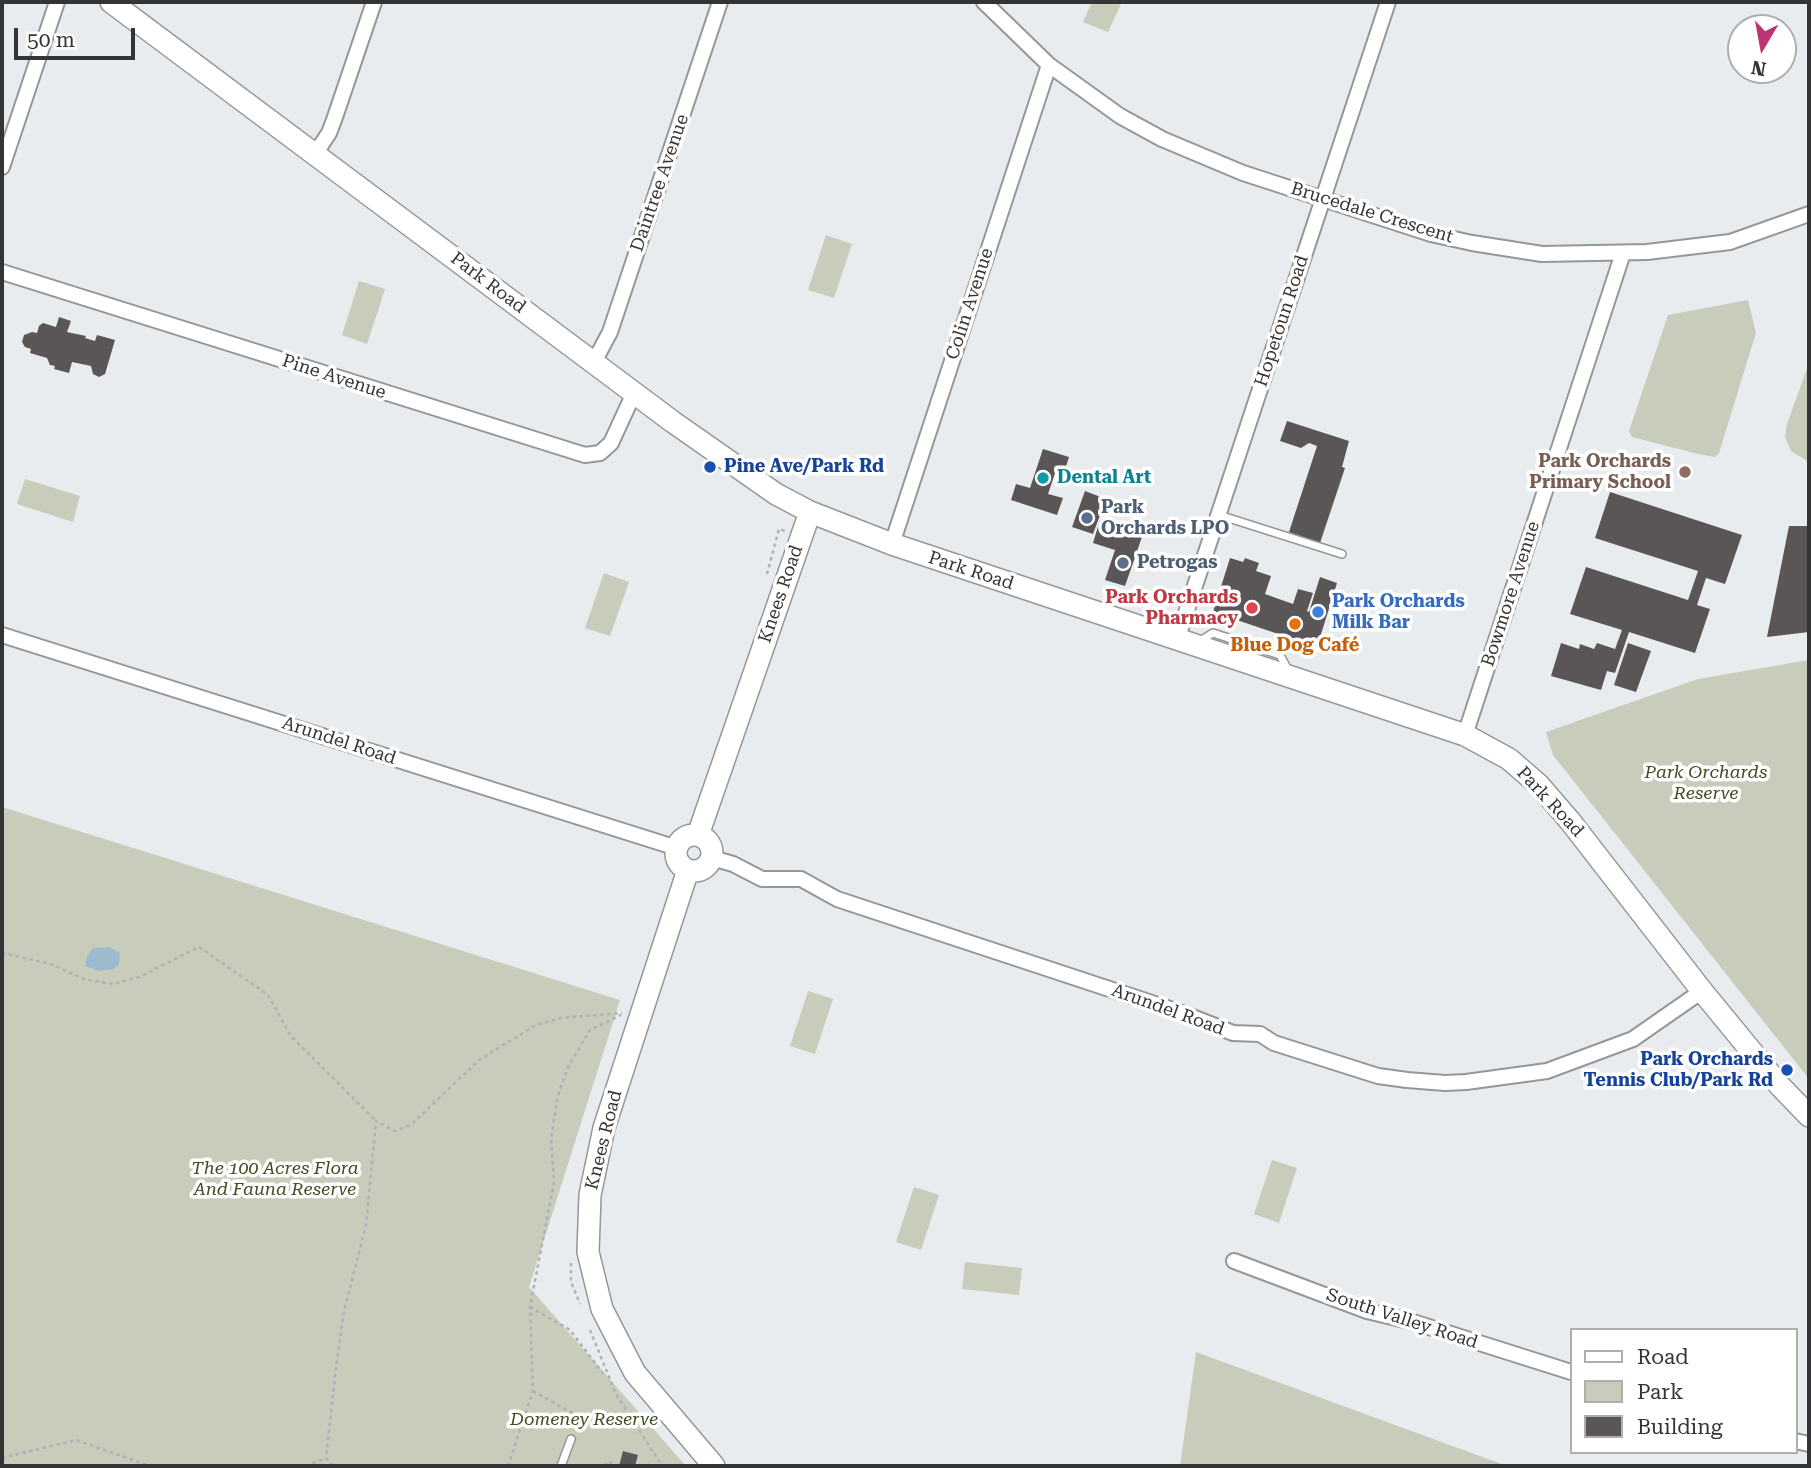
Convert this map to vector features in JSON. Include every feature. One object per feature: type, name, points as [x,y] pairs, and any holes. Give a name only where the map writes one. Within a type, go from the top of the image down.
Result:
[{"type":"street","points":[[2,167],[57,2]]},
{"type":"street","name":"Park Road","points":[[111,2],[634,393],[776,494],[810,512],[892,544],[1465,735],[1509,759],[1539,785],[1591,847],[1702,991],[1780,1086],[1809,1116]]},
{"type":"street","points":[[315,154],[329,133],[374,2]]},
{"type":"street","name":"Daintree Avenue","points":[[594,362],[610,332],[720,2]]},
{"type":"street","name":"Brucedale Crescent","points":[[985,2],[1049,65],[1120,116],[1163,139],[1243,173],[1419,230],[1472,243],[1542,254],[1623,253],[1730,242],[1809,214]]},
{"type":"street","name":"Hopetoun Road","points":[[1185,643],[1218,514],[1388,2]]},
{"type":"street","name":"Colin Avenue","points":[[892,544],[1049,65]]},
{"type":"street","name":"Bowmore Avenue","points":[[1465,735],[1623,253]]},
{"type":"street","name":"Pine Avenue","points":[[2,272],[585,456],[600,453],[611,443],[634,393]]},
{"type":"street","name":"Knees Road","points":[[698,835],[810,512]]},
{"type":"street","name":"Arundel Road","points":[[2,635],[677,848]]},
{"type":"street","points":[[698,835],[704,837],[712,846],[712,858],[705,868],[688,870],[680,864],[677,848],[682,839],[698,835]]},
{"type":"street","name":"Arundel Road","points":[[712,858],[733,864],[762,879],[801,880],[837,899],[1182,1013],[1233,1033],[1260,1034],[1274,1043],[1378,1076],[1407,1080],[1456,1082],[1547,1071],[1633,1039],[1702,991]]},
{"type":"street","name":"Knees Road","points":[[688,870],[604,1128],[590,1195],[588,1252],[602,1309],[635,1373],[714,1466]]},
{"type":"street","name":"South Valley Road","points":[[1234,1261],[1367,1311],[1413,1322],[1570,1372]]},
{"type":"lane","points":[[1218,514],[1342,554]]},
{"type":"lane","points":[[561,1466],[571,1439]]},
{"type":"path","points":[[2,953],[51,964],[84,979],[113,984],[139,977],[199,947],[268,995],[290,1035],[376,1121],[395,1131],[412,1124],[479,1060],[536,1025],[561,1018],[624,1013],[590,1030],[568,1067],[558,1095],[551,1138],[554,1182],[530,1307],[533,1391],[508,1466]]},
{"type":"path","points":[[332,1466],[326,1458],[344,1311],[366,1225],[376,1121]]},
{"type":"path","points":[[530,1307],[570,1330],[605,1376]]},
{"type":"path","points":[[533,1391],[579,1417],[571,1439]]},
{"type":"path","points":[[2,1458],[76,1440],[150,1466]]},
{"type":"path","points":[[306,1466],[326,1458]]},
{"type":"path","points":[[605,1466],[608,1461],[617,1466]]},
{"type":"green space","points":[[1092,2],[1122,2],[1108,32],[1083,22]]},
{"type":"green space","points":[[826,235],[852,244],[834,298],[808,290]]},
{"type":"green space","points":[[359,281],[385,289],[367,344],[342,335]]},
{"type":"green space","points":[[1748,300],[1756,333],[1719,453],[1715,457],[1698,454],[1632,437],[1629,431],[1668,315]]},
{"type":"green space","points":[[1809,363],[1809,462],[1791,451],[1785,437],[1787,424]]},
{"type":"green space","points":[[25,479],[80,496],[73,522],[17,504]]},
{"type":"green space","points":[[604,573],[629,582],[610,636],[585,628]]},
{"type":"green space","name":"Park Orchards Reserve","points":[[1809,660],[1809,1079],[1553,755],[1546,732],[1698,679]]},
{"type":"green space","name":"The 100 Acres Flora And Fauna Reserve","points":[[2,807],[620,1000],[529,1287],[686,1466],[2,1466]]},
{"type":"green space","points":[[808,991],[833,999],[815,1054],[790,1046]]},
{"type":"green space","points":[[1272,1160],[1297,1168],[1279,1223],[1254,1214]]},
{"type":"green space","points":[[914,1187],[939,1195],[921,1250],[896,1242]]},
{"type":"green space","points":[[965,1262],[1022,1268],[1019,1295],[962,1289]]},
{"type":"green space","points":[[1196,1352],[1507,1466],[1180,1466]]},
{"type":"water","points":[[109,947],[120,953],[119,964],[114,969],[99,971],[85,966],[93,948]]},
{"type":"building","points":[[59,317],[71,321],[67,332],[95,341],[97,335],[115,340],[105,374],[99,377],[93,374],[91,366],[72,362],[69,373],[54,369],[55,366],[50,365],[47,358],[30,353],[31,349],[25,347],[22,342],[24,335],[37,333],[43,323],[56,327]]},
{"type":"building","points":[[1287,421],[1349,441],[1342,467],[1345,468],[1320,543],[1289,532],[1317,446],[1309,443],[1301,448],[1280,441]]},
{"type":"building","name":"Dental Art","points":[[1043,449],[1069,457],[1064,473],[1056,470],[1048,494],[1063,498],[1057,515],[1011,500],[1016,484],[1030,488]]},
{"type":"building","name":"Park Orchards LPO","points":[[1085,491],[1106,499],[1093,534],[1072,527]]},
{"type":"building","points":[[1610,492],[1742,535],[1725,584],[1706,578],[1697,605],[1710,609],[1695,653],[1629,632],[1615,673],[1607,671],[1601,690],[1551,676],[1561,643],[1579,649],[1580,644],[1594,649],[1597,643],[1615,649],[1622,630],[1570,614],[1586,567],[1688,600],[1698,571],[1595,538]]},
{"type":"building","points":[[1100,520],[1143,534],[1125,586],[1105,580],[1115,550],[1093,543]]},
{"type":"building","points":[[1789,526],[1809,526],[1809,632],[1767,637]]},
{"type":"building","points":[[1230,558],[1243,562],[1245,558],[1259,563],[1256,571],[1271,576],[1265,594],[1293,604],[1298,589],[1313,593],[1307,611],[1309,612],[1320,577],[1337,583],[1317,647],[1213,612]]},
{"type":"building","points":[[1628,643],[1651,651],[1636,692],[1614,685]]},
{"type":"building","points":[[623,1451],[638,1455],[635,1466],[619,1466]]},
{"type":"place","name":"Pine Ave/Park Rd","points":[[710,467]]},
{"type":"place","name":"Park Orchards Primary School","points":[[1685,472]]},
{"type":"place","name":"Dental Art","points":[[1043,478]]},
{"type":"place","name":"Park Orchards LPO","points":[[1087,518]]},
{"type":"place","name":"Petrogas","points":[[1123,563]]},
{"type":"place","name":"Park Orchards Pharmacy","points":[[1252,608]]},
{"type":"place","name":"Park Orchards Milk Bar","points":[[1318,612]]},
{"type":"place","name":"Blue Dog Café","points":[[1295,624]]},
{"type":"place","name":"Park Orchards Tennis Club/Park Rd","points":[[1787,1070]]},
{"type":"park label","name":"Domeney Reserve","points":[[584,1420]]}]
